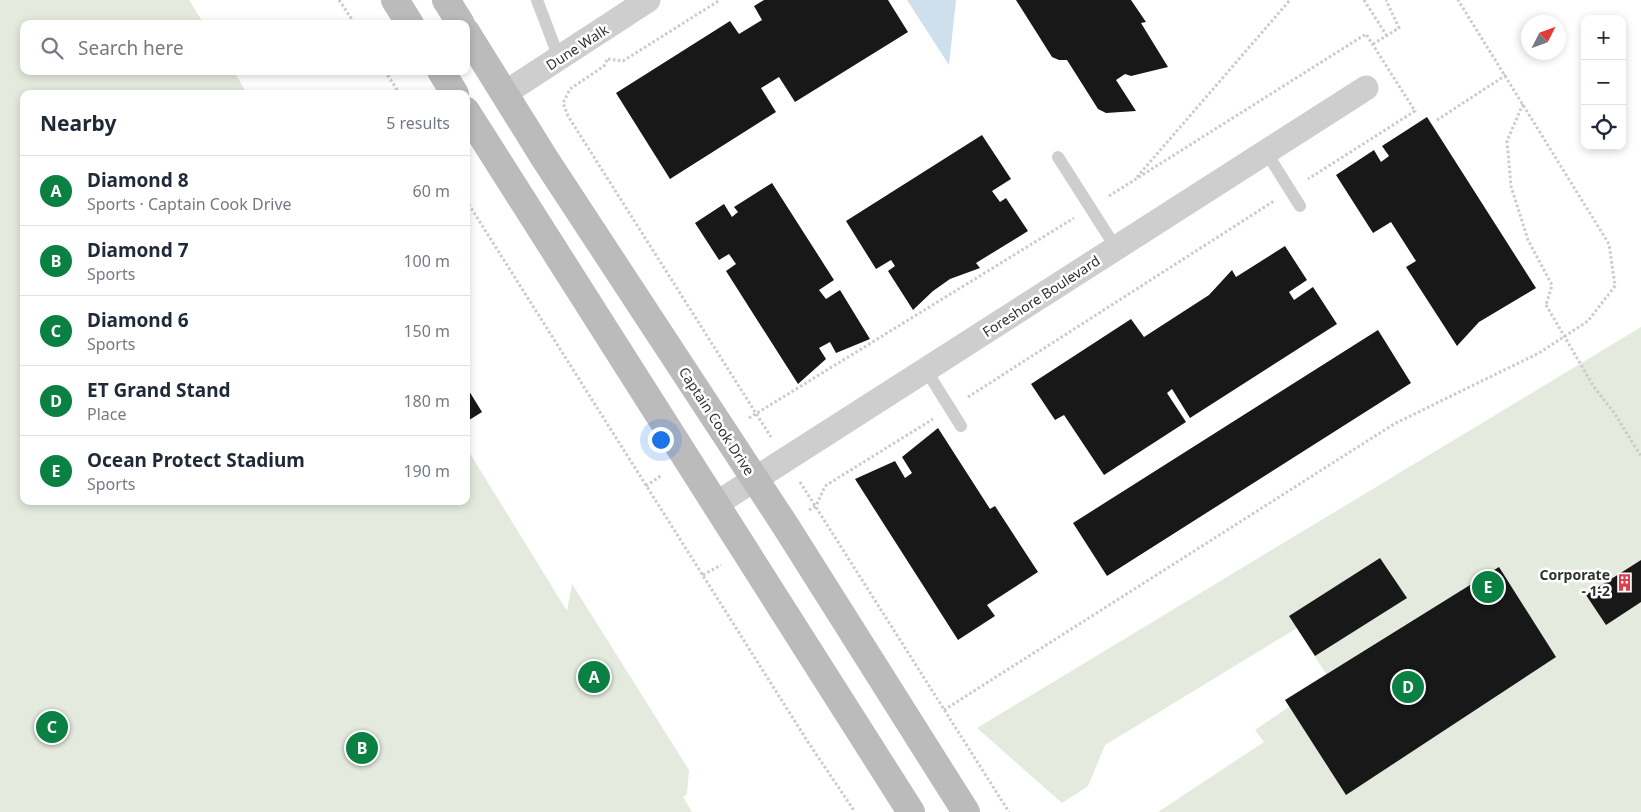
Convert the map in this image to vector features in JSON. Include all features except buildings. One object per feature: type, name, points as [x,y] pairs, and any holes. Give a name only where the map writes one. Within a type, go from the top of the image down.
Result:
[{"type":"main road","points":[[395,0],[408,20]]},
{"type":"main road","points":[[446,0],[458,20]]},
{"type":"main road","name":"Captain Cook Drive","points":[[470,38],[545,159],[755,479],[966,812]]},
{"type":"main road","points":[[443,75],[453,90]]},
{"type":"main road","points":[[470,117],[912,812]]},
{"type":"street","name":"Dune Walk","points":[[505,93],[648,0]]},
{"type":"street","name":"Foreshore Boulevard","points":[[716,504],[1366,88]]},
{"type":"lane","points":[[537,0],[559,58]]},
{"type":"lane","points":[[1266,152],[1300,206]]},
{"type":"lane","points":[[1058,157],[1116,248]]},
{"type":"lane","points":[[926,370],[961,426]]},
{"type":"path","points":[[340,0],[352,20]]},
{"type":"path","points":[[607,59],[623,61],[720,0]]},
{"type":"path","points":[[1134,180],[1290,0]]},
{"type":"path","points":[[1364,0],[1387,36]]},
{"type":"path","points":[[1373,44],[1399,28],[1386,0]]},
{"type":"path","points":[[944,710],[1394,424],[1539,353],[1588,321],[1615,286],[1609,244],[1524,103],[1458,0]]},
{"type":"path","points":[[593,36],[607,59]]},
{"type":"path","points":[[607,59],[604,66],[570,89],[564,103],[568,116],[1010,812]]},
{"type":"path","points":[[388,75],[398,90]]},
{"type":"path","points":[[1437,120],[1506,75]]},
{"type":"path","points":[[1524,103],[1507,141],[1511,186],[1528,240],[1552,285],[1546,305],[1594,387],[1615,414],[1641,456]]},
{"type":"path","points":[[816,506],[825,486],[1415,111]]},
{"type":"path","points":[[470,206],[808,742],[855,812]]},
{"type":"shaded area","points":[[0,0],[189,0],[202,20],[20,20],[20,75],[236,75],[245,90],[20,90],[20,505],[470,505],[470,453],[567,611],[572,584],[689,770],[687,794],[683,797],[692,812],[0,812]]},
{"type":"shaded area","points":[[1641,327],[1641,812],[1158,812],[1264,742],[1255,730],[1289,707],[1285,700],[1326,674],[1297,628],[1105,745],[1088,786],[1062,803],[977,728]]},
{"type":"water","points":[[907,0],[956,0],[949,65]]},
{"type":"place","name":"Corporate - 1-2","points":[[1624,582]]},
{"type":"place","name":"Ocean Protect Stadium","points":[[1488,587]]},
{"type":"place","name":"Diamond 8","points":[[594,677]]},
{"type":"place","name":"ET Grand Stand","points":[[1408,687]]},
{"type":"place","name":"Diamond 6","points":[[52,727]]},
{"type":"place","name":"Diamond 7","points":[[362,748]]}]
